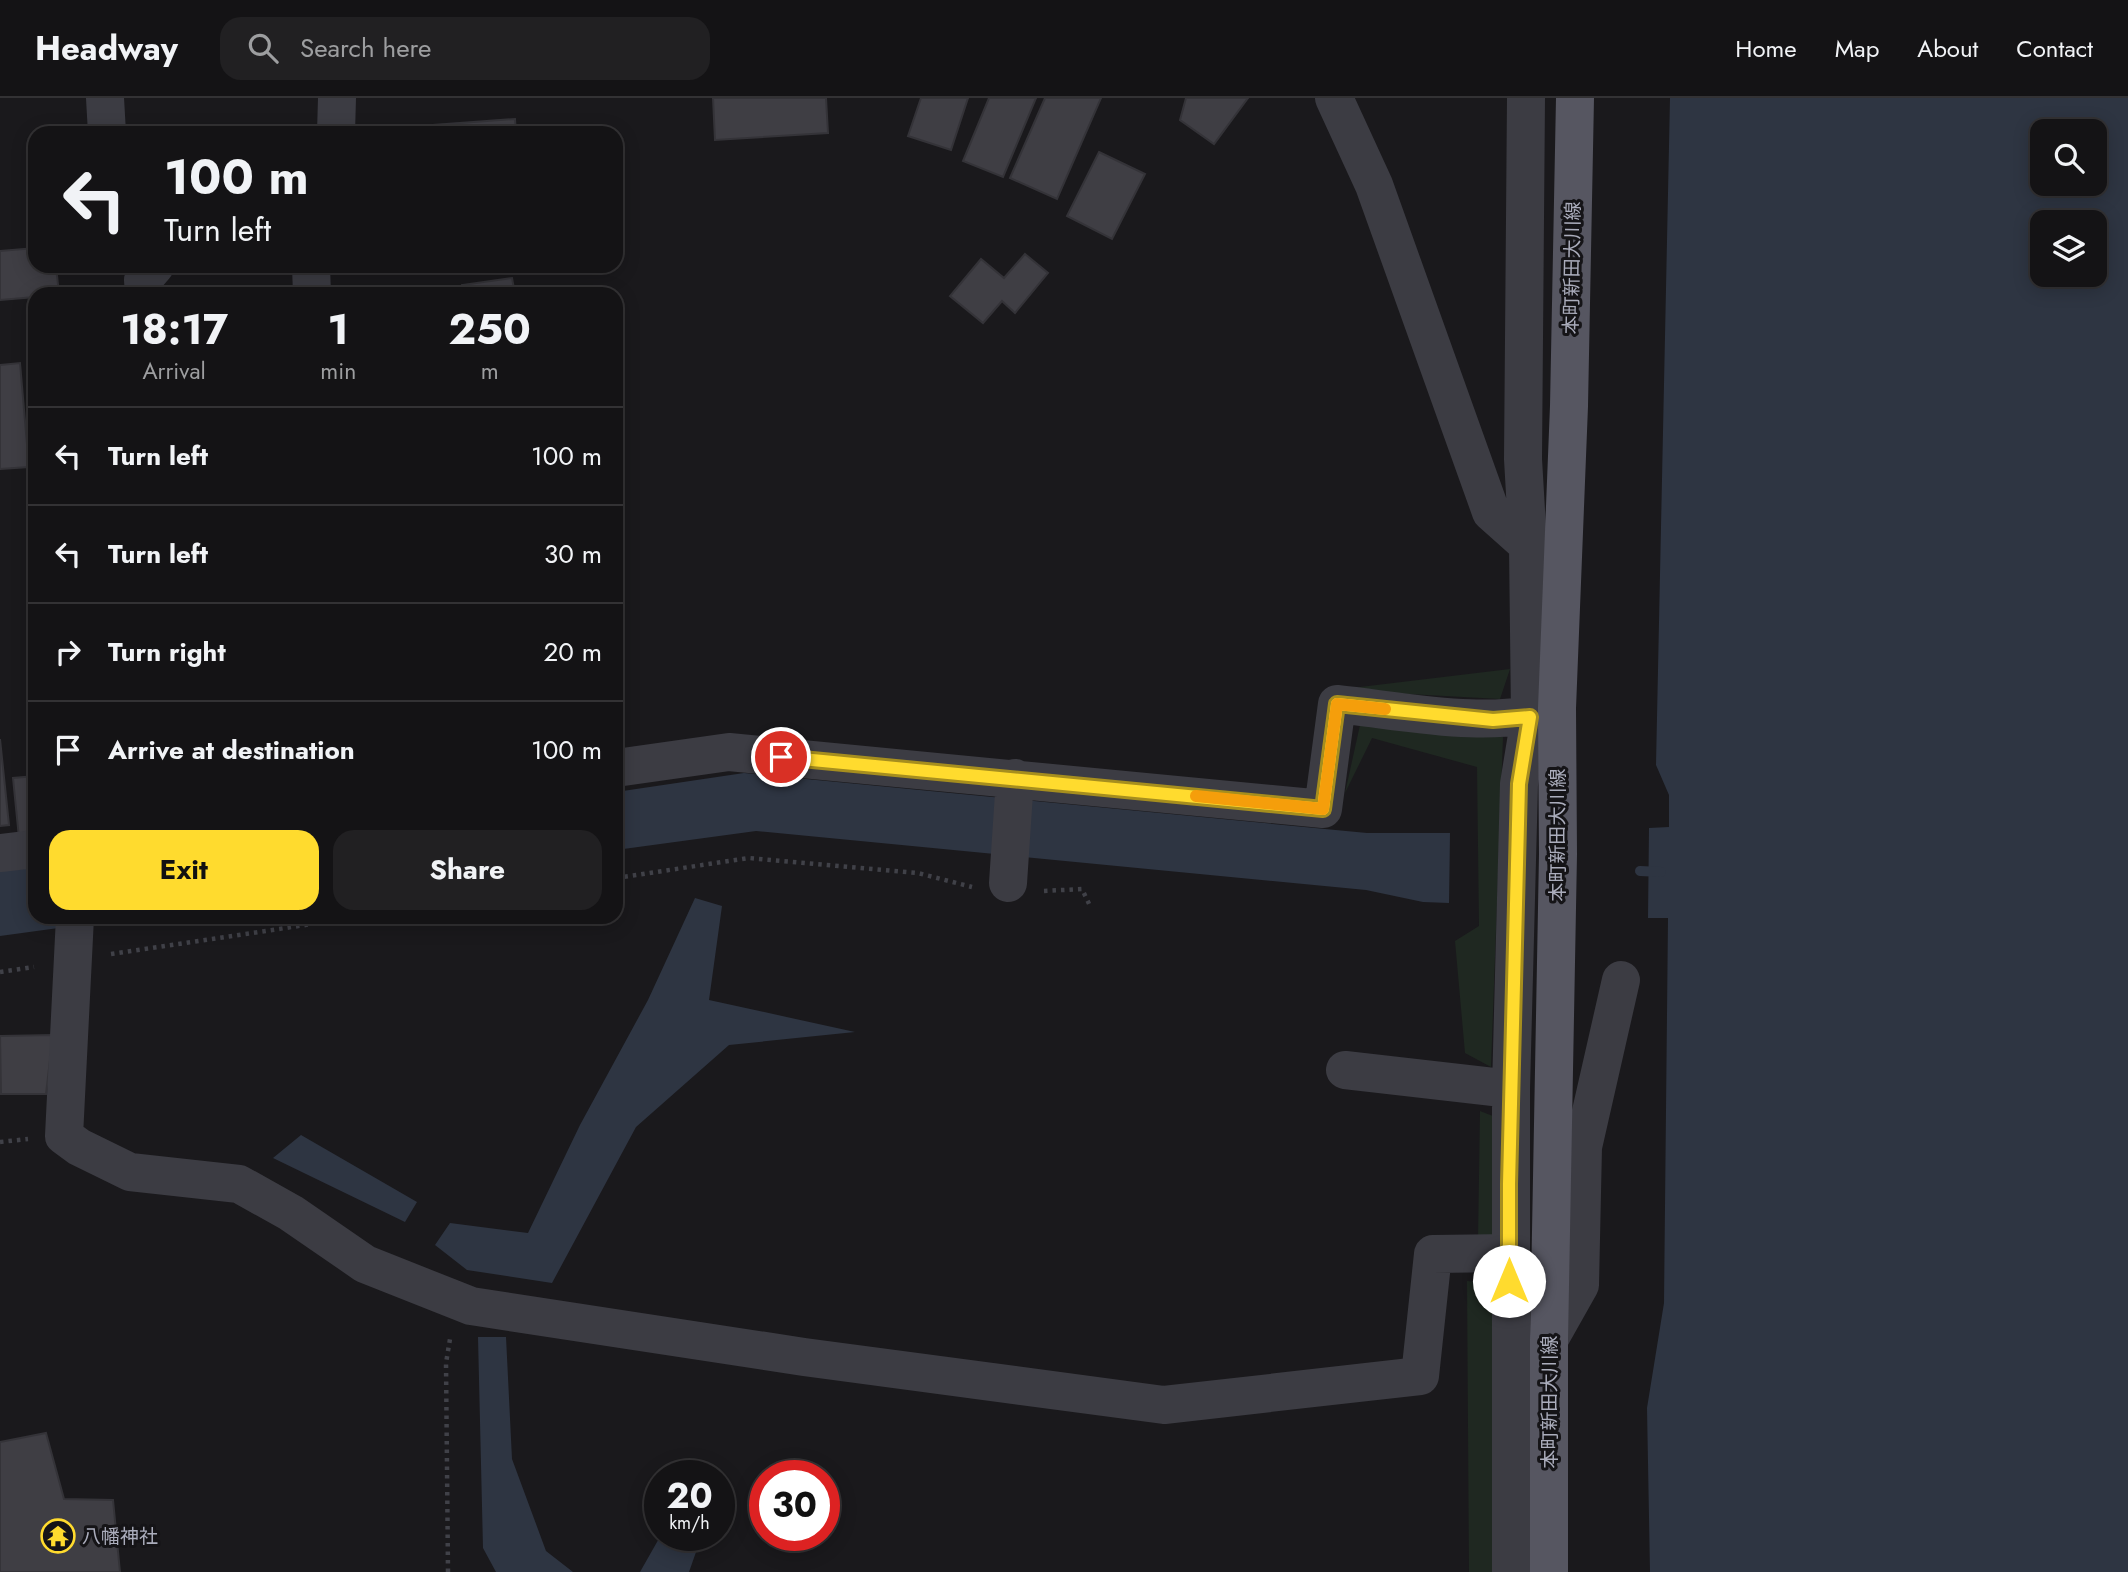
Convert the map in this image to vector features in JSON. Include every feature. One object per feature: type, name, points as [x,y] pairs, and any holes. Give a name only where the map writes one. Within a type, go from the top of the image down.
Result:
[{"type":"main road","name":"本町新田大川線","points":[[1549,1572],[1549,1340],[1558,854],[1544,713],[1545,552],[1569,406],[1576,98]]},
{"type":"street","points":[[105,98],[107,126]]},
{"type":"street","points":[[336,126],[337,98]]},
{"type":"street","points":[[1334,98],[1374,185],[1491,512],[1545,552]]},
{"type":"street","points":[[1526,98],[1523,459],[1545,552]]},
{"type":"street","points":[[623,767],[729,752],[1323,809],[1337,704],[1493,720],[1544,713],[1519,784],[1509,1253],[1511,1572]]},
{"type":"street","points":[[1008,883],[1015,778]]},
{"type":"street","points":[[0,853],[28,850]]},
{"type":"street","points":[[75,924],[64,1136],[79,1147],[130,1172],[239,1184],[291,1213],[365,1264],[464,1303],[804,1357],[1164,1405],[1420,1376],[1433,1254],[1509,1253]]},
{"type":"street","points":[[1549,1340],[1580,1285],[1583,1147],[1621,980]]},
{"type":"street","points":[[1345,1070],[1511,1089]]},
{"type":"street","points":[[1511,1532],[1548,1531]]},
{"type":"path","points":[[623,877],[749,858],[918,873],[981,890],[1008,883],[1033,892],[1082,889],[1091,908]]},
{"type":"path","points":[[0,972],[312,924]]},
{"type":"path","points":[[448,1572],[446,1363],[464,1303]]},
{"type":"shaded area","points":[[1510,669],[1500,699],[1335,690]]},
{"type":"shaded area","points":[[1360,725],[1503,737],[1491,1067],[1465,1053],[1455,941],[1479,926],[1477,767],[1372,738],[1345,793]]},
{"type":"shaded area","points":[[1480,1111],[1498,1118],[1500,1233],[1478,1240]]},
{"type":"shaded area","points":[[1467,1281],[1495,1284],[1498,1572],[1469,1572]]},
{"type":"water","points":[[1670,98],[2128,98],[2128,1572],[1650,1572],[1647,1408],[1664,1303],[1668,918],[1648,918],[1649,828],[1669,827],[1669,795],[1656,765]]},
{"type":"water","points":[[744,773],[1367,833],[1450,833],[1449,903],[1423,902],[1366,890],[756,831],[623,849],[623,791]]},
{"type":"water","points":[[28,869],[28,924],[88,924],[0,936],[0,871]]},
{"type":"water","points":[[695,898],[722,906],[709,1000],[855,1032],[729,1045],[636,1127],[552,1283],[467,1270],[435,1245],[450,1223],[528,1233],[580,1125],[648,1000]]},
{"type":"water","points":[[301,1135],[417,1202],[405,1222],[273,1158]]},
{"type":"water","points":[[478,1337],[506,1337],[512,1459],[546,1551],[573,1572],[496,1572],[483,1548]]},
{"type":"water","points":[[652,1551],[696,1551],[689,1572],[640,1572]]},
{"type":"building","points":[[713,98],[826,98],[828,133],[715,140]]},
{"type":"building","points":[[921,98],[968,98],[951,150],[908,136]]},
{"type":"building","points":[[989,98],[1036,98],[1003,177],[963,161]]},
{"type":"building","points":[[1045,98],[1101,98],[1057,199],[1010,178]]},
{"type":"building","points":[[1186,98],[1248,98],[1214,144],[1180,120]]},
{"type":"building","points":[[515,119],[516,126],[420,126]]},
{"type":"building","points":[[1099,152],[1145,174],[1112,239],[1067,216]]},
{"type":"building","points":[[28,249],[28,273],[57,273],[58,287],[28,287],[28,298],[0,300],[0,251]]},
{"type":"building","points":[[1025,254],[1048,273],[1015,313],[1002,301],[983,323],[950,296],[981,259],[1004,278]]},
{"type":"building","points":[[512,278],[514,287],[462,287]]},
{"type":"building","points":[[20,363],[28,467],[0,469],[0,365]]},
{"type":"building","points":[[0,739],[9,825],[0,826]]},
{"type":"building","points":[[28,777],[28,837],[19,838],[13,778]]},
{"type":"building","points":[[53,1035],[46,1094],[1,1094],[0,1036]]},
{"type":"building","name":"八幡神社","points":[[46,1433],[64,1499],[113,1500],[120,1572],[0,1572],[0,1442]]},
{"type":"waterway","points":[[1640,871],[1661,872]]},
{"type":"slow traffic","points":[[1196,796],[1323,809],[1337,704],[1385,709]]},
{"type":"place","name":"八幡神社","points":[[58,1536]]},
{"type":"route","points":[[781,757],[1323,809],[1337,704],[1493,720],[1530,717],[1519,784],[1509,1281]]}]
